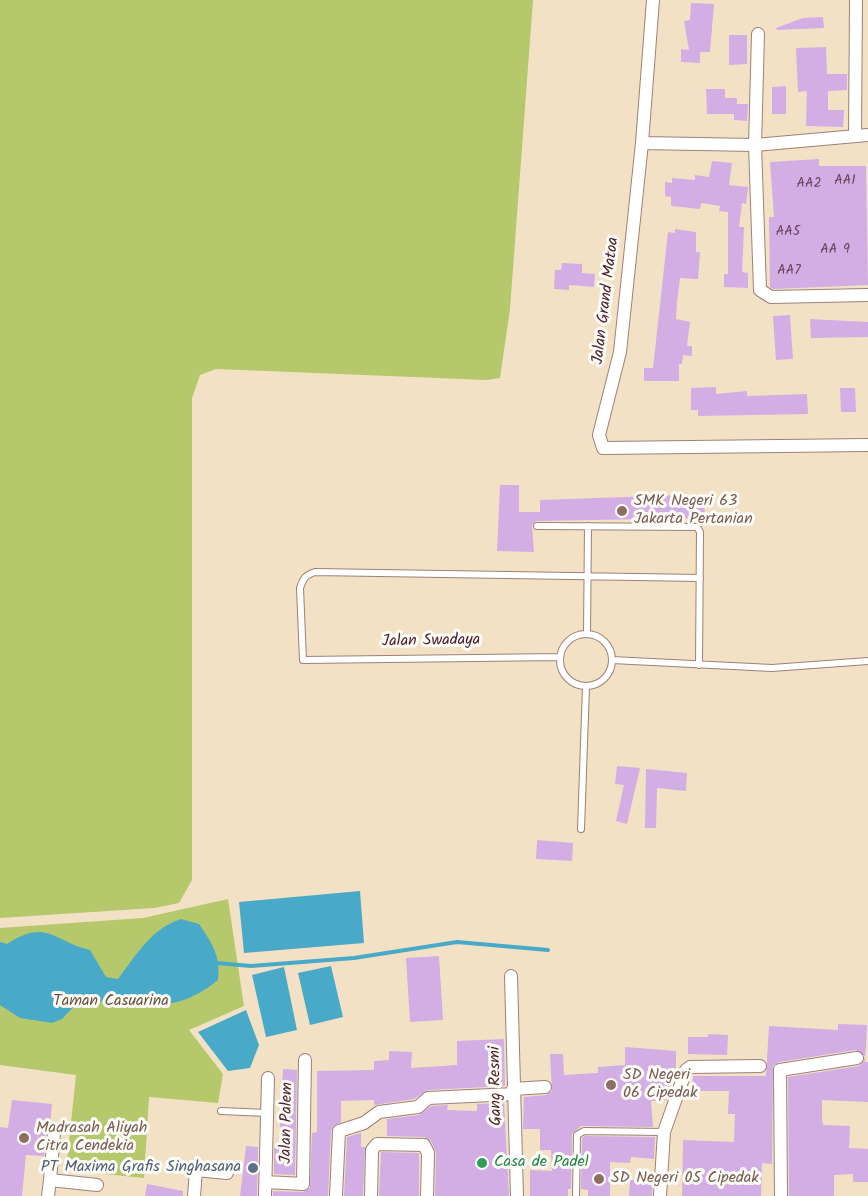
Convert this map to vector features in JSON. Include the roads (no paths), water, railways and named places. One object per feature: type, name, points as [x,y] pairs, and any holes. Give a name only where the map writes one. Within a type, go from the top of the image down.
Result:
[{"type":"street","name":"Jalan Grand Matoa","points":[[653,0],[642,143],[620,352],[599,435],[603,448],[868,445]]},
{"type":"street","points":[[642,143],[755,145],[851,139],[862,136],[856,0]]},
{"type":"street","points":[[758,34],[755,145],[759,290],[771,297],[868,296]]},
{"type":"street","name":"Gang Resmi","points":[[512,976],[517,1196]]},
{"type":"street","points":[[781,1196],[780,1070],[857,1058]]},
{"type":"street","name":"Jalan Palem","points":[[266,1182],[303,1184],[305,1060]]},
{"type":"street","points":[[660,1196],[664,1132],[688,1068],[760,1066]]},
{"type":"street","name":"Jalan Palem","points":[[265,1196],[268,1078]]},
{"type":"street","points":[[336,1196],[339,1131],[364,1123],[379,1112],[418,1107],[428,1098],[513,1092],[545,1087]]},
{"type":"street","points":[[48,1196],[54,1134]]},
{"type":"street","points":[[371,1196],[372,1150],[377,1144],[424,1145],[428,1153],[427,1196]]},
{"type":"street","points":[[194,1196],[196,1170],[227,1173]]},
{"type":"street","points":[[50,1180],[97,1185]]},
{"type":"lane","points":[[537,526],[698,527],[699,665]]},
{"type":"lane","points":[[587,634],[588,526]]},
{"type":"lane","name":"Jalan Swadaya","points":[[560,657],[303,660],[300,588],[307,574],[588,578]]},
{"type":"lane","points":[[588,578],[700,579]]},
{"type":"lane","points":[[587,634],[605,642],[612,660],[605,678],[586,686],[575,684],[566,678],[561,668],[560,657],[569,640],[587,634]]},
{"type":"lane","points":[[612,660],[772,668],[868,661]]},
{"type":"lane","points":[[581,829],[586,686]]},
{"type":"lane","points":[[221,1112],[267,1113]]},
{"type":"lane","points":[[576,1196],[577,1135],[584,1131],[664,1132]]},
{"type":"water","points":[[360,891],[364,943],[244,953],[239,902]]},
{"type":"water","points":[[181,919],[199,924],[212,944],[219,971],[218,980],[187,999],[160,1004],[138,997],[110,996],[92,1007],[85,1000],[79,1001],[62,1019],[52,1023],[20,1018],[0,1005],[0,942],[7,944],[32,933],[50,934],[90,950],[106,977],[118,979],[153,936],[170,923]]},
{"type":"water","points":[[331,966],[343,1017],[310,1025],[298,973]]},
{"type":"water","points":[[284,967],[297,1030],[266,1037],[252,975]]},
{"type":"water","points":[[246,1010],[259,1045],[250,1068],[228,1071],[198,1032]]},
{"type":"waterway","points":[[216,963],[251,966],[354,958],[457,942],[548,950]]},
{"type":"place","name":"SMK Negeri 63 Jakarta Pertanian","points":[[622,511]]},
{"type":"place","name":"SD Negeri 06 Cipedak","points":[[611,1085]]},
{"type":"place","name":"Madrasah Aliyah Citra Cendekia","points":[[24,1138]]},
{"type":"place","name":"Casa de Padel","points":[[482,1163]]},
{"type":"place","name":"PT Maxima Grafis Singhasana","points":[[253,1168]]},
{"type":"place","name":"SD Negeri 05 Cipedak","points":[[599,1179]]},
{"type":"park label","name":"Taman Casuarina","points":[[111,1002]]}]
